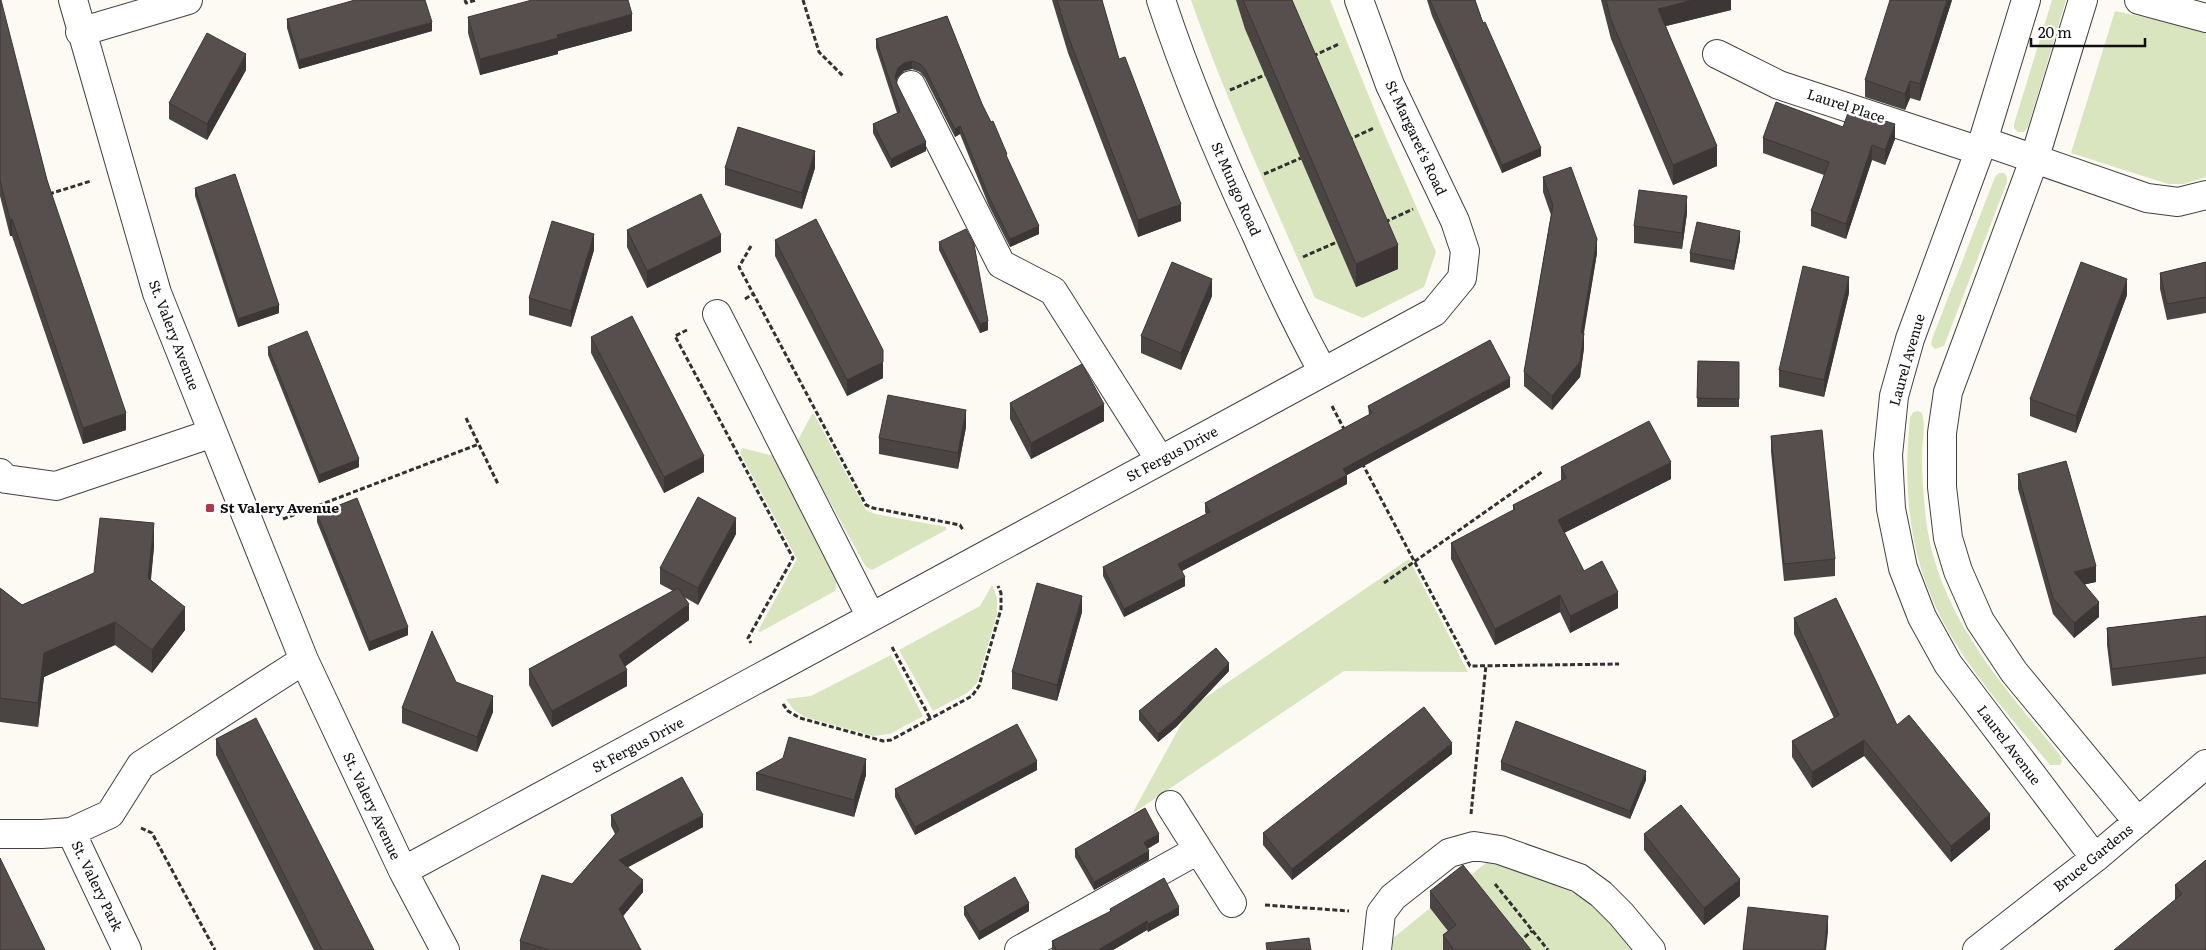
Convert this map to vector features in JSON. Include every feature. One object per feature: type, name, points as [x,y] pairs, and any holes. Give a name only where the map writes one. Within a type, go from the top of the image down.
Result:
[{"type":"street","name":"St. Valery Avenue","points":[[73,0],[80,32],[157,293],[304,660],[403,871],[445,950]]},
{"type":"street","points":[[80,32],[188,0]]},
{"type":"street","name":"St Mungo Road","points":[[1161,0],[1176,45],[1234,187],[1320,374]]},
{"type":"street","name":"St Margaret's Road","points":[[1358,0],[1390,85],[1455,221],[1465,251],[1462,278]]},
{"type":"street","name":"Laurel Avenue","points":[[2026,0],[1981,146],[1910,339],[1894,396],[1888,455],[1891,509],[1902,568],[1922,617],[1948,664],[2095,858]]},
{"type":"street","points":[[2084,0],[2034,160],[1948,392],[1942,433],[1942,487],[1948,538],[1958,572],[1980,621],[2014,672],[2138,822]]},
{"type":"street","points":[[2139,0],[2206,18]]},
{"type":"street","name":"Laurel Place","points":[[1717,54],[1779,84],[1981,146]]},
{"type":"street","points":[[911,85],[1001,264],[1053,291],[1160,460]]},
{"type":"street","points":[[1981,146],[2034,160],[2147,198],[2178,202],[2206,196]]},
{"type":"street","name":"St Fergus Drive","points":[[403,871],[766,676],[871,617],[1434,312],[1462,278]]},
{"type":"street","points":[[717,314],[871,617]]},
{"type":"street","points":[[0,473],[6,479],[56,486],[213,433]]},
{"type":"street","points":[[71,832],[110,814],[141,765],[304,660]]},
{"type":"street","name":"Bruce Gardens","points":[[1977,950],[2095,858],[2206,764]]},
{"type":"street","points":[[1170,805],[1232,903]]},
{"type":"street","name":"St. Valery Park","points":[[0,834],[71,832],[127,950]]},
{"type":"street","points":[[1377,950],[1380,913],[1393,897],[1449,853],[1474,846],[1500,850],[1579,878],[1602,894],[1622,914],[1651,950]]},
{"type":"street","points":[[1019,950],[1198,850]]},
{"type":"path","points":[[465,0],[466,3],[476,0]]},
{"type":"path","points":[[803,0],[819,52],[844,77]]},
{"type":"path","points":[[39,196],[122,172]]},
{"type":"path","points":[[751,246],[739,267],[866,505],[960,525],[984,557],[1001,593],[1002,601],[979,686],[972,696],[890,740],[874,740],[800,718],[788,712],[766,676],[748,638],[793,558]]},
{"type":"path","points":[[1320,374],[1348,436]]},
{"type":"path","points":[[466,418],[498,484]]},
{"type":"path","points":[[252,531],[479,444]]},
{"type":"path","points":[[1361,461],[1470,666],[1619,664]]},
{"type":"path","points":[[1384,583],[1542,472]]},
{"type":"path","points":[[892,647],[930,718]]},
{"type":"path","points":[[1471,814],[1486,665]]},
{"type":"path","points":[[110,814],[152,833],[215,950]]},
{"type":"path","points":[[1491,880],[1548,950]]},
{"type":"path","points":[[1232,903],[1380,913]]},
{"type":"path","points":[[1515,945],[1532,931]]},
{"type":"green space","points":[[1191,0],[1330,0],[1381,126],[1436,252],[1424,287],[1363,318],[1315,298],[1266,188]]},
{"type":"green space","points":[[2052,0],[2066,0],[2028,127],[2024,132],[2018,132],[2014,128],[2014,124]]},
{"type":"green space","points":[[2115,11],[2190,27],[2206,33],[2206,177],[2184,184],[2168,184],[2071,153]]},
{"type":"green space","points":[[1999,173],[2004,173],[2007,177],[2007,182],[1944,346],[1935,349],[1931,345],[1932,339],[1995,177]]},
{"type":"green space","points":[[1918,411],[1922,413],[1924,423],[1922,473],[1927,527],[1934,560],[1946,591],[1960,621],[1978,650],[1997,677],[2060,755],[2062,761],[2060,765],[2050,765],[1999,704],[1967,661],[1940,615],[1929,591],[1916,549],[1909,506],[1907,461],[1910,418],[1913,412]]},
{"type":"green space","points":[[812,414],[814,414],[866,510],[875,514],[946,527],[946,530],[872,570],[866,567],[797,442]]},
{"type":"green space","points":[[742,448],[774,456],[833,569],[837,581],[835,591],[760,632],[758,631],[797,559],[740,453]]},
{"type":"green space","points":[[1409,559],[1468,672],[1344,671],[1132,814],[1190,708]]},
{"type":"green space","points":[[992,585],[997,598],[997,614],[977,683],[967,693],[933,711],[899,650],[980,606]]},
{"type":"green space","points":[[891,655],[923,716],[890,734],[873,736],[805,717],[794,710],[786,699],[811,696]]},
{"type":"green space","points":[[1487,862],[1534,875],[1577,895],[1600,913],[1631,950],[1393,950],[1392,939]]},
{"type":"building","points":[[0,0],[47,180],[126,413],[83,428],[12,219],[10,220],[0,180]]},
{"type":"building","points":[[355,0],[425,0],[432,22],[299,60],[287,19]]},
{"type":"building","points":[[532,0],[628,0],[632,14],[557,35],[558,38],[480,59],[468,17]]},
{"type":"building","points":[[1057,0],[1102,0],[1119,59],[1125,57],[1181,204],[1138,220],[1068,36]]},
{"type":"building","points":[[1243,0],[1292,0],[1398,245],[1356,264]]},
{"type":"building","points":[[1430,0],[1475,0],[1483,23],[1485,22],[1541,148],[1502,165]]},
{"type":"building","points":[[1606,0],[1693,0],[1658,9],[1717,146],[1673,165],[1611,20]]},
{"type":"building","points":[[1890,0],[1947,0],[1920,84],[1910,81],[1905,94],[1865,80]]},
{"type":"building","points":[[947,16],[982,104],[991,122],[993,121],[1006,155],[1039,226],[1010,239],[989,197],[960,126],[955,129],[925,69],[920,64],[912,61],[904,63],[898,68],[895,76],[897,84],[926,142],[891,159],[873,124],[900,112],[876,39]]},
{"type":"building","points":[[207,33],[246,54],[207,124],[169,103]]},
{"type":"building","points":[[1776,102],[1843,127],[1849,110],[1895,124],[1885,150],[1872,145],[1846,224],[1811,211],[1829,162],[1763,138]]},
{"type":"building","points":[[738,127],[815,151],[802,193],[725,168]]},
{"type":"building","points":[[1571,167],[1597,239],[1581,333],[1584,333],[1580,362],[1552,396],[1524,372],[1553,205],[1543,177]]},
{"type":"building","points":[[235,174],[279,305],[238,319],[195,188]]},
{"type":"building","points":[[1639,190],[1687,196],[1682,233],[1634,226]]},
{"type":"building","points":[[701,194],[721,235],[647,271],[627,230]]},
{"type":"building","points":[[816,219],[883,350],[883,362],[847,380],[775,240]]},
{"type":"building","points":[[552,221],[594,234],[571,311],[529,298]]},
{"type":"building","points":[[1697,222],[1740,231],[1734,261],[1690,253]]},
{"type":"building","points":[[966,229],[974,244],[988,321],[980,324],[939,242]]},
{"type":"building","points":[[1172,262],[1212,279],[1181,353],[1141,336]]},
{"type":"building","points":[[2081,262],[2127,279],[2076,416],[2030,399]]},
{"type":"building","points":[[2206,262],[2206,297],[2167,304],[2160,273]]},
{"type":"building","points":[[1803,266],[1849,277],[1824,380],[1779,370]]},
{"type":"building","points":[[632,316],[704,456],[664,477],[591,337]]},
{"type":"building","points":[[307,331],[359,459],[319,475],[268,347]]},
{"type":"building","points":[[1490,340],[1510,378],[1343,469],[1347,475],[1178,564],[1185,577],[1124,609],[1103,567],[1210,512],[1205,503],[1372,413],[1368,406]]},
{"type":"building","points":[[1698,361],[1739,362],[1739,399],[1697,398]]},
{"type":"building","points":[[1082,364],[1104,404],[1031,443],[1010,403]]},
{"type":"building","points":[[888,395],[966,410],[958,453],[879,438]]},
{"type":"building","points":[[1649,421],[1671,462],[1558,520],[1584,571],[1602,561],[1618,592],[1570,616],[1560,595],[1495,629],[1451,543],[1515,509],[1513,505],[1566,478],[1561,467]]},
{"type":"building","points":[[1822,430],[1835,559],[1784,564],[1771,436]]},
{"type":"building","points":[[2066,461],[2096,566],[2074,572],[2099,602],[2074,623],[2053,598],[2018,474]]},
{"type":"building","points":[[698,497],[736,518],[698,588],[660,568]]},
{"type":"building","points":[[357,498],[408,627],[369,642],[317,514]]},
{"type":"building","points":[[100,518],[154,523],[148,578],[185,607],[152,650],[115,622],[44,653],[38,703],[0,698],[0,588],[22,605],[94,573]]},
{"type":"building","points":[[1037,583],[1082,596],[1057,685],[1012,672]]},
{"type":"building","points":[[678,588],[689,604],[619,655],[627,670],[552,711],[529,669]]},
{"type":"building","points":[[1836,598],[1897,725],[1909,715],[1990,814],[1951,846],[1864,740],[1812,772],[1792,741],[1839,715],[1794,618]]},
{"type":"building","points":[[2206,616],[2206,657],[2112,669],[2107,628]]},
{"type":"building","points":[[432,631],[456,682],[493,696],[477,737],[402,708]]},
{"type":"building","points":[[1216,648],[1229,663],[1176,719],[1158,734],[1139,711]]},
{"type":"building","points":[[1424,707],[1452,743],[1292,869],[1263,833]]},
{"type":"building","points":[[256,718],[374,950],[322,950],[216,739]]},
{"type":"building","points":[[1516,721],[1646,771],[1630,811],[1501,762]]},
{"type":"building","points":[[1017,724],[1037,761],[915,827],[895,789]]},
{"type":"building","points":[[789,737],[866,759],[854,800],[756,773],[783,758]]},
{"type":"building","points":[[682,777],[703,815],[619,860],[643,880],[619,909],[641,950],[549,950],[520,941],[542,875],[572,884],[619,830],[611,815]]},
{"type":"building","points":[[1681,805],[1740,879],[1704,908],[1644,834]]},
{"type":"building","points":[[1145,808],[1159,834],[1144,842],[1149,851],[1094,882],[1075,849]]},
{"type":"building","points":[[0,858],[45,950],[0,950]]},
{"type":"building","points":[[2206,860],[2206,950],[2114,950],[2182,894],[2175,885]]},
{"type":"building","points":[[1463,865],[1531,950],[1454,950],[1443,935],[1456,925],[1430,891]]},
{"type":"building","points":[[1015,877],[1029,903],[979,932],[964,907]]},
{"type":"building","points":[[1164,878],[1179,907],[1148,924],[1147,921],[1098,950],[1056,950],[1052,941],[1111,911],[1110,909]]},
{"type":"building","points":[[1748,907],[1828,916],[1824,950],[1743,950]]},
{"type":"building","points":[[1309,938],[1311,950],[1267,950],[1266,943]]},
{"type":"place","name":"St Valery Avenue","points":[[210,508]]}]
